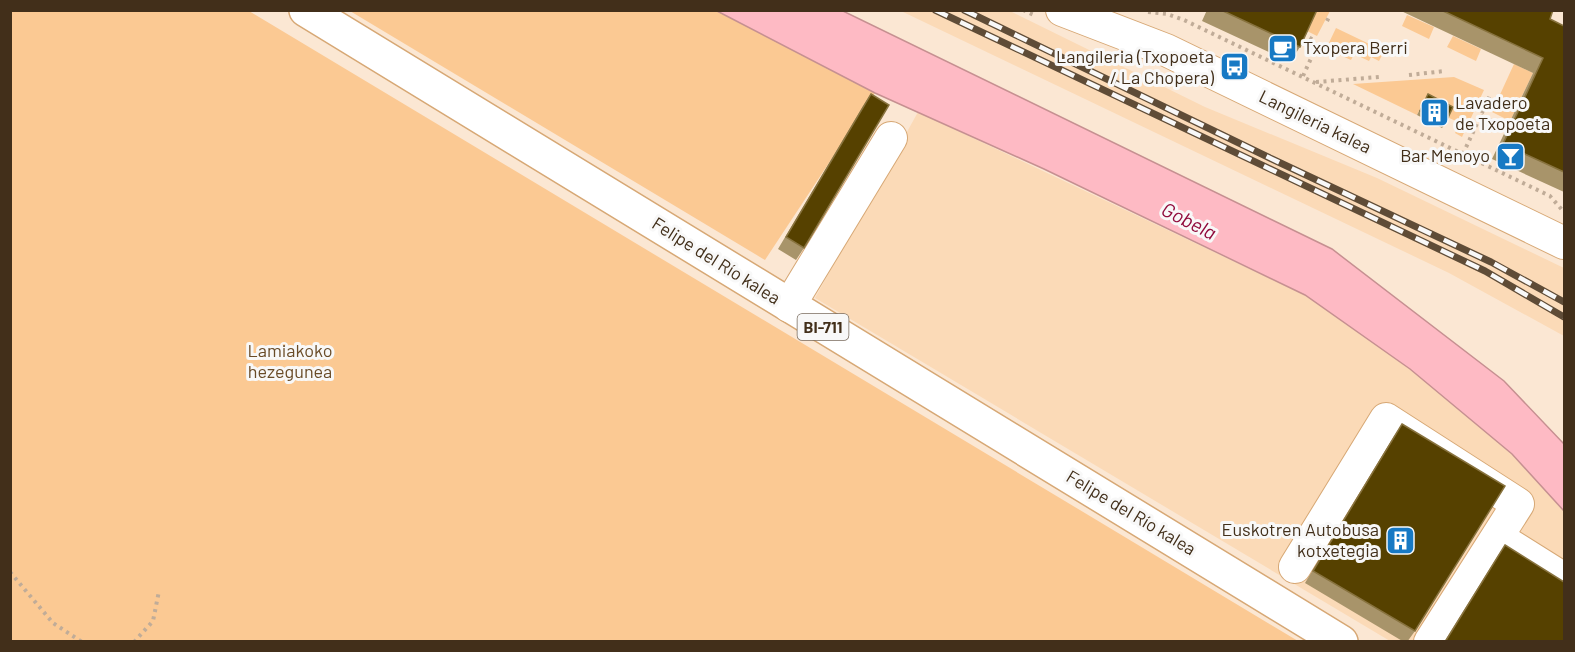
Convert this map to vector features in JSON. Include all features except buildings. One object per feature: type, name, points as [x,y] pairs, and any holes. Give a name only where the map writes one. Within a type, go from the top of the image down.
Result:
[{"type":"main road","name":"Felipe del Río kalea","points":[[306,10],[1341,642]]},
{"type":"street","name":"Langileria kalea","points":[[1062,10],[1166,50],[1564,243]]},
{"type":"street","points":[[789,306],[891,138]]},
{"type":"street","points":[[1295,567],[1386,419],[1518,504],[1430,642]]},
{"type":"street","points":[[1497,537],[1564,579]]},
{"type":"path","points":[[1144,11],[1177,17],[1316,82],[1550,196],[1564,213]]},
{"type":"path","points":[[1327,21],[1330,15]]},
{"type":"path","points":[[1303,34],[1315,41]]},
{"type":"path","points":[[1303,76],[1313,54]]},
{"type":"path","points":[[1409,75],[1445,71]]},
{"type":"path","points":[[1316,82],[1379,77]]},
{"type":"path","points":[[1464,154],[1491,93]]},
{"type":"path","points":[[1481,116],[1507,128]]},
{"type":"path","points":[[10,572],[53,623],[82,642]]},
{"type":"path","points":[[134,642],[153,621],[159,591]]},
{"type":"shaded area","points":[[901,11],[1010,11],[1205,107],[1377,178],[1564,268],[1564,336],[1449,273]]},
{"type":"shaded area","points":[[918,112],[1305,295],[1410,369],[1512,454],[1564,511],[1564,641],[1390,641],[815,298]]},
{"type":"green space","name":"Lamiakoko hezegunea","points":[[10,11],[249,11],[1298,641],[11,641]]},
{"type":"green space","points":[[350,11],[717,11],[875,93],[765,260]]},
{"type":"green space","points":[[1314,11],[1330,11],[1317,36],[1305,30]]},
{"type":"green space","points":[[1407,15],[1434,27],[1429,39],[1402,26]]},
{"type":"green space","points":[[1336,28],[1384,51],[1379,61],[1371,57],[1369,61],[1354,54],[1351,60],[1326,49]]},
{"type":"green space","points":[[1453,36],[1481,49],[1476,61],[1447,47]]},
{"type":"green space","points":[[1514,64],[1533,73],[1510,121],[1492,112]]},
{"type":"green space","points":[[1454,77],[1484,90],[1462,137],[1455,133],[1460,123],[1447,117],[1425,99],[1417,115],[1353,84]]},
{"type":"water","name":"Gobela","points":[[717,11],[843,11],[1332,249],[1504,381],[1564,444],[1564,511],[1512,454],[1410,369],[1305,295],[1044,169],[875,93]]},
{"type":"railway","points":[[935,10],[1485,271],[1564,317]]},
{"type":"railway","points":[[964,10],[1491,262],[1564,302]]},
{"type":"place","name":"Txopera Berri","points":[[1282,48]]},
{"type":"place","name":"Langileria (Txopoeta / La Chopera)","points":[[1235,67]]},
{"type":"place","name":"Lavadero de Txopoeta","points":[[1434,113]]},
{"type":"place","name":"Bar Menoyo","points":[[1511,156]]},
{"type":"place","name":"Euskotren Autobusa kotxetegia","points":[[1400,540]]}]
